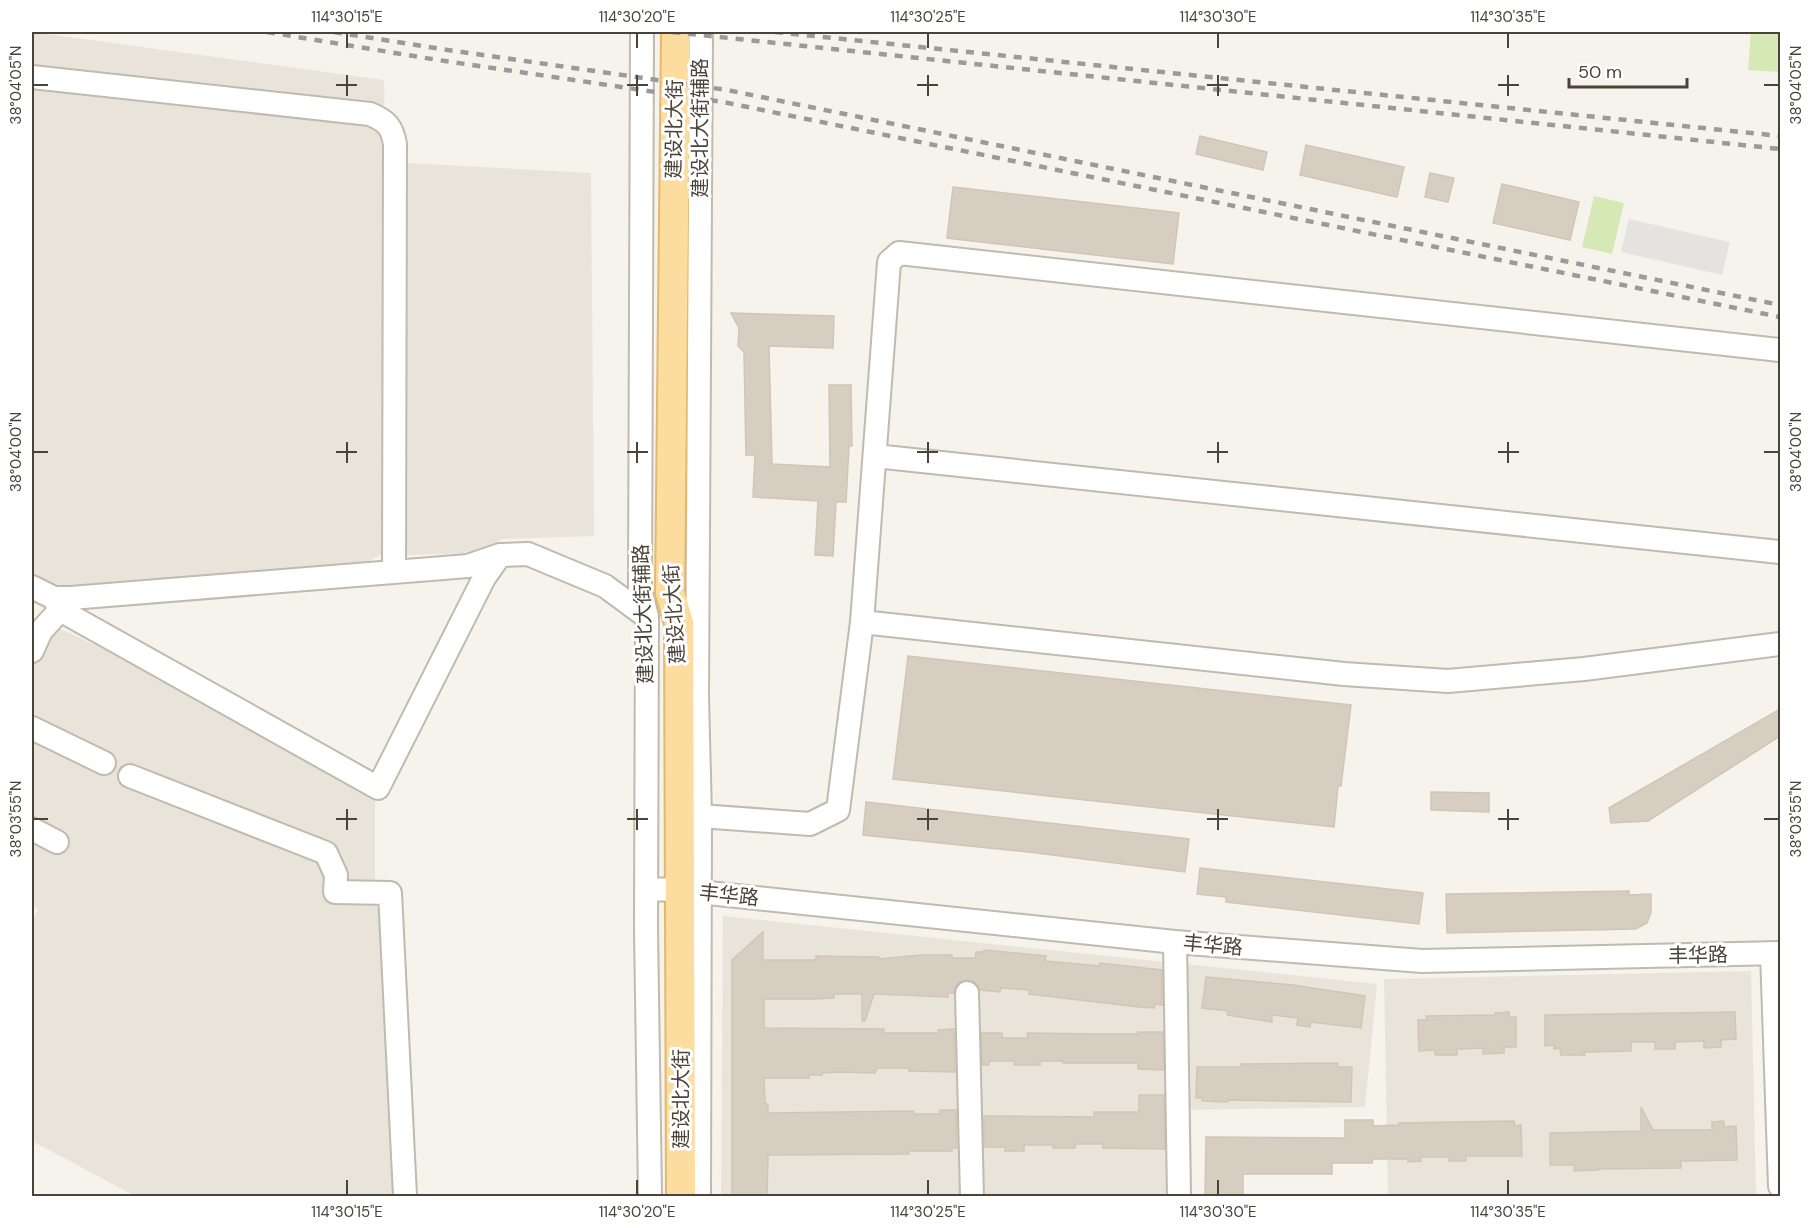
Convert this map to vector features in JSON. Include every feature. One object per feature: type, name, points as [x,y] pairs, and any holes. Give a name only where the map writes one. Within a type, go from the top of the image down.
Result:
[{"type":"main road","name":"建设北大街","points":[[676,32],[670,593],[678,623],[673,890],[681,1197]]},
{"type":"main road","points":[[667,1197],[673,890]]},
{"type":"street","name":"建设北大街辅路","points":[[642,32],[640,589],[646,617],[673,890],[699,1197]]},
{"type":"street","name":"建设北大街辅路","points":[[650,1197],[673,890],[700,816],[697,696],[701,32]]},
{"type":"street","points":[[32,77],[370,114],[381,119],[393,130],[396,144],[394,572]]},
{"type":"street","points":[[700,816],[810,824],[838,810],[862,622],[890,261],[899,253],[1780,350]]},
{"type":"street","points":[[875,456],[1780,552]]},
{"type":"street","points":[[57,604],[468,566],[500,555],[528,554],[605,586],[646,617]]},
{"type":"street","points":[[32,587],[57,604],[378,788],[484,578],[500,555]]},
{"type":"street","points":[[32,651],[57,604]]},
{"type":"street","points":[[862,622],[1344,674],[1448,681],[1584,669],[1780,644]]},
{"type":"street","points":[[32,728],[104,763]]},
{"type":"street","points":[[130,776],[326,853],[336,875],[335,892],[390,893],[405,1197]]},
{"type":"street","points":[[32,829],[57,842]]},
{"type":"street","name":"丰华路","points":[[673,890],[1175,942],[1422,961],[1776,953]]},
{"type":"street","points":[[1175,942],[1179,1197]]},
{"type":"street","points":[[1776,953],[1780,1186]]},
{"type":"street","points":[[967,993],[972,1197]]},
{"type":"shaded area","points":[[32,32],[384,80],[389,527],[383,553],[366,563],[55,589],[32,577]]},
{"type":"shaded area","points":[[406,163],[591,173],[594,536],[501,539],[495,547],[468,553],[405,555]]},
{"type":"shaded area","points":[[1629,219],[1730,242],[1722,275],[1621,252]]},
{"type":"shaded area","points":[[42,620],[162,677],[375,794],[375,880],[398,881],[400,1196],[135,1196],[32,1141],[32,922],[38,909],[32,905],[32,640]]},
{"type":"shaded area","points":[[723,916],[1377,984],[1365,1107],[1191,1110],[1192,1196],[721,1196]]},
{"type":"shaded area","points":[[1751,971],[1756,1196],[1388,1196],[1384,979]]},
{"type":"green space","points":[[1751,32],[1780,32],[1780,72],[1748,70]]},
{"type":"green space","points":[[1594,196],[1624,203],[1612,254],[1582,247]]},
{"type":"building","points":[[1200,136],[1267,152],[1263,170],[1196,154]]},
{"type":"building","points":[[1306,145],[1404,167],[1397,197],[1300,175]]},
{"type":"building","points":[[1430,173],[1454,178],[1448,202],[1425,197]]},
{"type":"building","points":[[1502,184],[1579,202],[1570,240],[1493,223]]},
{"type":"building","points":[[953,187],[1179,213],[1173,264],[947,238]]},
{"type":"building","points":[[731,313],[834,316],[833,348],[769,346],[772,464],[830,467],[829,385],[851,385],[852,446],[849,446],[846,502],[836,502],[833,556],[815,555],[818,501],[753,497],[755,455],[746,455],[744,352],[738,346],[739,328]]},
{"type":"building","points":[[908,656],[1351,705],[1334,827],[893,779]]},
{"type":"building","points":[[1780,709],[1780,736],[1648,821],[1611,823],[1609,808]]},
{"type":"building","points":[[1431,792],[1489,793],[1489,812],[1431,810]]},
{"type":"building","points":[[866,802],[1189,839],[1185,872],[1029,852],[863,835]]},
{"type":"building","points":[[1200,868],[1423,893],[1419,924],[1226,902],[1226,897],[1197,894]]},
{"type":"building","points":[[1629,891],[1629,895],[1651,894],[1651,912],[1647,923],[1636,929],[1447,933],[1446,894]]},
{"type":"building","points":[[763,932],[763,960],[816,960],[816,956],[879,957],[879,959],[921,955],[975,958],[976,952],[984,952],[984,950],[1046,956],[1045,961],[1100,966],[1100,963],[1162,970],[1162,1005],[1155,1004],[1154,1008],[1139,1007],[1029,994],[1029,990],[1001,988],[1000,992],[980,990],[974,981],[967,980],[960,982],[955,987],[954,993],[948,993],[948,997],[874,994],[865,1021],[862,1021],[862,994],[834,994],[834,998],[764,999],[764,1028],[884,1029],[884,1033],[938,1033],[938,1030],[954,1029],[955,1072],[877,1068],[875,1073],[839,1072],[809,1075],[809,1078],[764,1078],[765,1104],[768,1104],[768,1113],[913,1111],[914,1114],[940,1114],[940,1110],[956,1110],[957,1148],[952,1148],[952,1151],[909,1151],[909,1154],[768,1155],[767,1197],[732,1197],[732,960]]},
{"type":"building","points":[[1206,977],[1293,985],[1365,996],[1361,1028],[1311,1022],[1310,1027],[1297,1025],[1298,1018],[1272,1015],[1272,1022],[1227,1015],[1228,1011],[1202,1008]]},
{"type":"building","points":[[1509,1012],[1509,1017],[1516,1017],[1516,1047],[1504,1047],[1504,1053],[1483,1054],[1483,1048],[1457,1049],[1457,1055],[1435,1055],[1435,1050],[1419,1051],[1418,1020],[1427,1020],[1426,1016],[1495,1015],[1495,1013]]},
{"type":"building","points":[[1735,1012],[1736,1039],[1721,1040],[1721,1047],[1704,1048],[1704,1041],[1675,1042],[1675,1049],[1655,1049],[1655,1042],[1631,1042],[1631,1051],[1561,1055],[1560,1048],[1554,1049],[1554,1045],[1545,1046],[1545,1015]]},
{"type":"building","points":[[1138,1032],[1163,1032],[1164,1070],[1138,1069],[1138,1063],[1040,1061],[1040,1065],[1014,1065],[1014,1061],[989,1061],[989,1065],[982,1065],[981,1033],[1002,1033],[1002,1038],[1028,1038],[1027,1033],[1138,1034]]},
{"type":"building","points":[[1338,1063],[1338,1067],[1352,1067],[1351,1102],[1228,1100],[1228,1102],[1202,1101],[1202,1098],[1196,1098],[1197,1067]]},
{"type":"building","points":[[1139,1095],[1164,1095],[1165,1149],[1103,1148],[1103,1144],[1075,1144],[1075,1148],[1024,1145],[1024,1151],[1005,1151],[1005,1147],[984,1147],[984,1116],[1094,1117],[1094,1112],[1139,1112]]},
{"type":"building","points":[[1641,1107],[1653,1130],[1712,1130],[1712,1122],[1724,1121],[1724,1127],[1736,1126],[1737,1160],[1681,1161],[1681,1168],[1574,1171],[1574,1165],[1550,1165],[1550,1133],[1641,1131]]},
{"type":"building","points":[[1345,1120],[1373,1120],[1373,1126],[1399,1125],[1399,1123],[1514,1121],[1515,1126],[1521,1125],[1522,1156],[1466,1156],[1466,1161],[1449,1161],[1449,1157],[1420,1157],[1421,1161],[1408,1162],[1408,1159],[1373,1159],[1372,1163],[1332,1163],[1332,1174],[1243,1174],[1243,1197],[1205,1197],[1206,1137],[1345,1138]]},
{"type":"railway","points":[[267,32],[723,102],[1780,317]]},
{"type":"railway","points":[[334,32],[727,90],[1780,305]]},
{"type":"railway","points":[[672,32],[1780,149]]},
{"type":"railway","points":[[775,32],[1780,136]]}]
